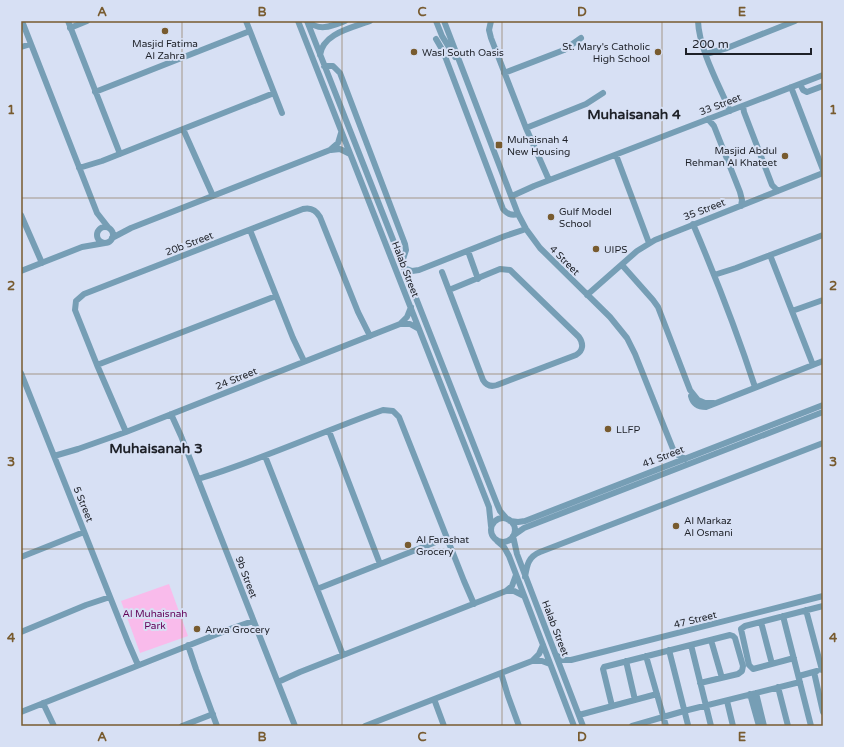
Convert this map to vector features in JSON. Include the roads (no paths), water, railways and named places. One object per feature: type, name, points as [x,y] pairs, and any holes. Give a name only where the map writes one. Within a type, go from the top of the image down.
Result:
[{"type":"street","points":[[22,21],[97,213],[113,234],[112,238]]},
{"type":"street","points":[[68,21],[120,154]]},
{"type":"street","points":[[70,28],[87,21]]},
{"type":"street","points":[[246,21],[282,113]]},
{"type":"street","name":"Halab Street","points":[[298,21],[489,507],[491,526]]},
{"type":"street","points":[[307,21],[316,27],[324,28],[345,21]]},
{"type":"street","name":"Halab Street","points":[[307,21],[498,508],[509,520]]},
{"type":"street","points":[[320,55],[322,47],[329,38],[370,21]]},
{"type":"street","name":"4 Street","points":[[436,21],[442,36],[464,72]]},
{"type":"street","name":"4 Street","points":[[444,21],[518,214],[525,228],[545,254],[614,322],[630,344],[673,449],[678,455],[685,459]]},
{"type":"street","points":[[486,21],[486,27],[547,181]]},
{"type":"street","points":[[491,21],[489,30],[491,38]]},
{"type":"street","points":[[698,21],[699,36],[729,111]]},
{"type":"street","points":[[707,56],[795,21]]},
{"type":"street","points":[[96,92],[250,31]]},
{"type":"street","points":[[504,73],[564,50],[581,38]]},
{"type":"street","points":[[436,39],[443,51],[460,94],[503,209],[508,214],[518,214]]},
{"type":"street","points":[[21,46],[30,42]]},
{"type":"street","points":[[324,66],[333,66],[340,73],[406,244],[403,265],[412,271],[420,270],[525,228]]},
{"type":"street","name":"33 Street","points":[[511,195],[823,75]]},
{"type":"street","points":[[800,84],[806,92],[823,86]]},
{"type":"street","points":[[791,88],[823,170]]},
{"type":"street","points":[[80,170],[274,93]]},
{"type":"street","points":[[526,128],[586,104],[602,93]]},
{"type":"street","points":[[460,94],[472,94]]},
{"type":"street","points":[[463,102],[472,94]]},
{"type":"street","points":[[744,106],[744,112],[772,185],[778,191]]},
{"type":"street","points":[[708,119],[714,126],[740,192],[742,200],[741,206]]},
{"type":"street","points":[[183,129],[211,197]]},
{"type":"street","points":[[21,271],[82,247],[93,240],[98,231],[103,227],[121,231],[131,228],[330,150],[338,143],[342,132]]},
{"type":"street","points":[[330,150],[340,150],[350,154]]},
{"type":"street","points":[[616,155],[649,243]]},
{"type":"street","name":"35 Street","points":[[589,297],[620,266],[649,243],[667,234],[823,174]]},
{"type":"street","name":"20b Street","points":[[97,365],[75,310],[76,301],[84,294],[305,208],[315,210],[320,217],[368,336]]},
{"type":"street","points":[[97,213],[98,239],[104,243]]},
{"type":"street","points":[[21,215],[40,264]]},
{"type":"street","points":[[695,223],[757,387]]},
{"type":"street","points":[[82,247],[110,241],[112,238],[131,228]]},
{"type":"street","points":[[250,230],[303,362]]},
{"type":"street","points":[[715,276],[823,235]]},
{"type":"street","points":[[468,251],[478,278]]},
{"type":"street","points":[[770,255],[813,365]]},
{"type":"street","points":[[620,266],[654,300],[658,307],[690,390],[692,400],[697,405],[706,407],[823,361]]},
{"type":"street","points":[[442,272],[483,380],[487,385],[497,385],[576,355],[581,351],[582,344],[579,337],[514,272],[507,269],[500,269],[449,290]]},
{"type":"street","points":[[409,282],[420,270]]},
{"type":"street","points":[[124,432],[97,365],[276,296]]},
{"type":"street","points":[[792,311],[823,300]]},
{"type":"street","points":[[400,324],[407,317],[411,307]]},
{"type":"street","points":[[400,324],[410,324],[419,329]]},
{"type":"street","name":"24 Street","points":[[55,458],[400,324]]},
{"type":"street","name":"5 Street","points":[[21,373],[128,642],[136,666]]},
{"type":"street","name":"41 Street","points":[[509,520],[518,522],[526,521],[823,405]]},
{"type":"street","points":[[199,481],[383,410],[395,412],[399,417],[473,604]]},
{"type":"street","name":"41 Street","points":[[513,536],[524,528],[823,412]]},
{"type":"street","name":"9b Street","points":[[173,413],[295,726]]},
{"type":"street","points":[[329,431],[380,564]]},
{"type":"street","points":[[526,577],[530,558],[540,552],[823,443]]},
{"type":"street","points":[[668,465],[672,458],[673,449]]},
{"type":"street","points":[[266,456],[343,655]]},
{"type":"street","points":[[498,519],[509,520],[514,526],[513,536],[506,542],[497,541],[491,533],[491,526],[498,519]]},
{"type":"street","points":[[21,556],[84,532]]},
{"type":"street","name":"Halab Street","points":[[513,536],[516,554],[583,726]]},
{"type":"street","points":[[317,589],[446,538]]},
{"type":"street","name":"Halab Street","points":[[497,541],[507,551],[574,726]]},
{"type":"street","points":[[277,681],[506,591],[512,586],[516,575]]},
{"type":"street","points":[[506,591],[514,591],[524,596]]},
{"type":"street","points":[[21,632],[109,596]]},
{"type":"street","name":"47 Street","points":[[571,660],[823,596]]},
{"type":"street","points":[[794,658],[753,669],[748,666],[741,629],[745,626],[823,606]]},
{"type":"street","points":[[632,726],[642,725],[684,711],[778,687],[822,670],[806,610]]},
{"type":"street","points":[[783,616],[812,726]]},
{"type":"street","points":[[21,712],[253,619]]},
{"type":"street","points":[[761,622],[772,664]]},
{"type":"street","points":[[612,706],[603,668],[669,650],[730,635],[733,636],[735,638],[743,666],[742,671],[740,673],[700,683]]},
{"type":"street","points":[[711,640],[722,678]]},
{"type":"street","points":[[532,661],[539,654],[543,645]]},
{"type":"street","points":[[690,645],[711,726]]},
{"type":"street","points":[[186,646],[218,726]]},
{"type":"street","points":[[669,650],[688,725]]},
{"type":"street","points":[[556,655],[563,660],[571,660]]},
{"type":"street","points":[[646,656],[666,726]]},
{"type":"street","points":[[562,672],[571,660]]},
{"type":"street","points":[[368,726],[532,661],[542,661],[550,664]]},
{"type":"street","points":[[626,661],[635,700]]},
{"type":"street","points":[[814,672],[822,699],[823,712]]},
{"type":"street","points":[[500,674],[519,726]]},
{"type":"street","points":[[778,687],[788,726]]},
{"type":"street","points":[[579,714],[657,694]]},
{"type":"street","points":[[753,694],[759,726]]},
{"type":"street","points":[[753,694],[764,726]]},
{"type":"street","points":[[434,699],[444,726]]},
{"type":"street","points":[[727,701],[733,726]]},
{"type":"street","points":[[45,702],[54,725]]},
{"type":"street","points":[[182,726],[213,714]]},
{"type":"place","name":"Masjid Fatima Al Zahra","points":[[165,31]]},
{"type":"place","name":"Wasl South Oasis","points":[[414,52]]},
{"type":"place","name":"St. Mary's Catholic High School","points":[[658,52]]},
{"type":"place","name":"Muhaisnah 4 New Housing","points":[[499,145]]},
{"type":"place","name":"Masjid Abdul Rehman Al Khateet","points":[[785,156]]},
{"type":"place","name":"Gulf Model School","points":[[551,217]]},
{"type":"place","name":"UIPS","points":[[596,249]]},
{"type":"place","name":"LLFP","points":[[608,429]]},
{"type":"place","name":"Al Markaz Al Osmani","points":[[676,526]]},
{"type":"place","name":"Al Farashat Grocery","points":[[408,545]]},
{"type":"place","name":"Arwa Grocery","points":[[197,629]]},
{"type":"district","name":"Muhaisanah 4","points":[[634,114]]},
{"type":"district","name":"Muhaisanah 3","points":[[156,448]]},
{"type":"park label","name":"Al Muhaisnah Park","points":[[155,618]]}]
